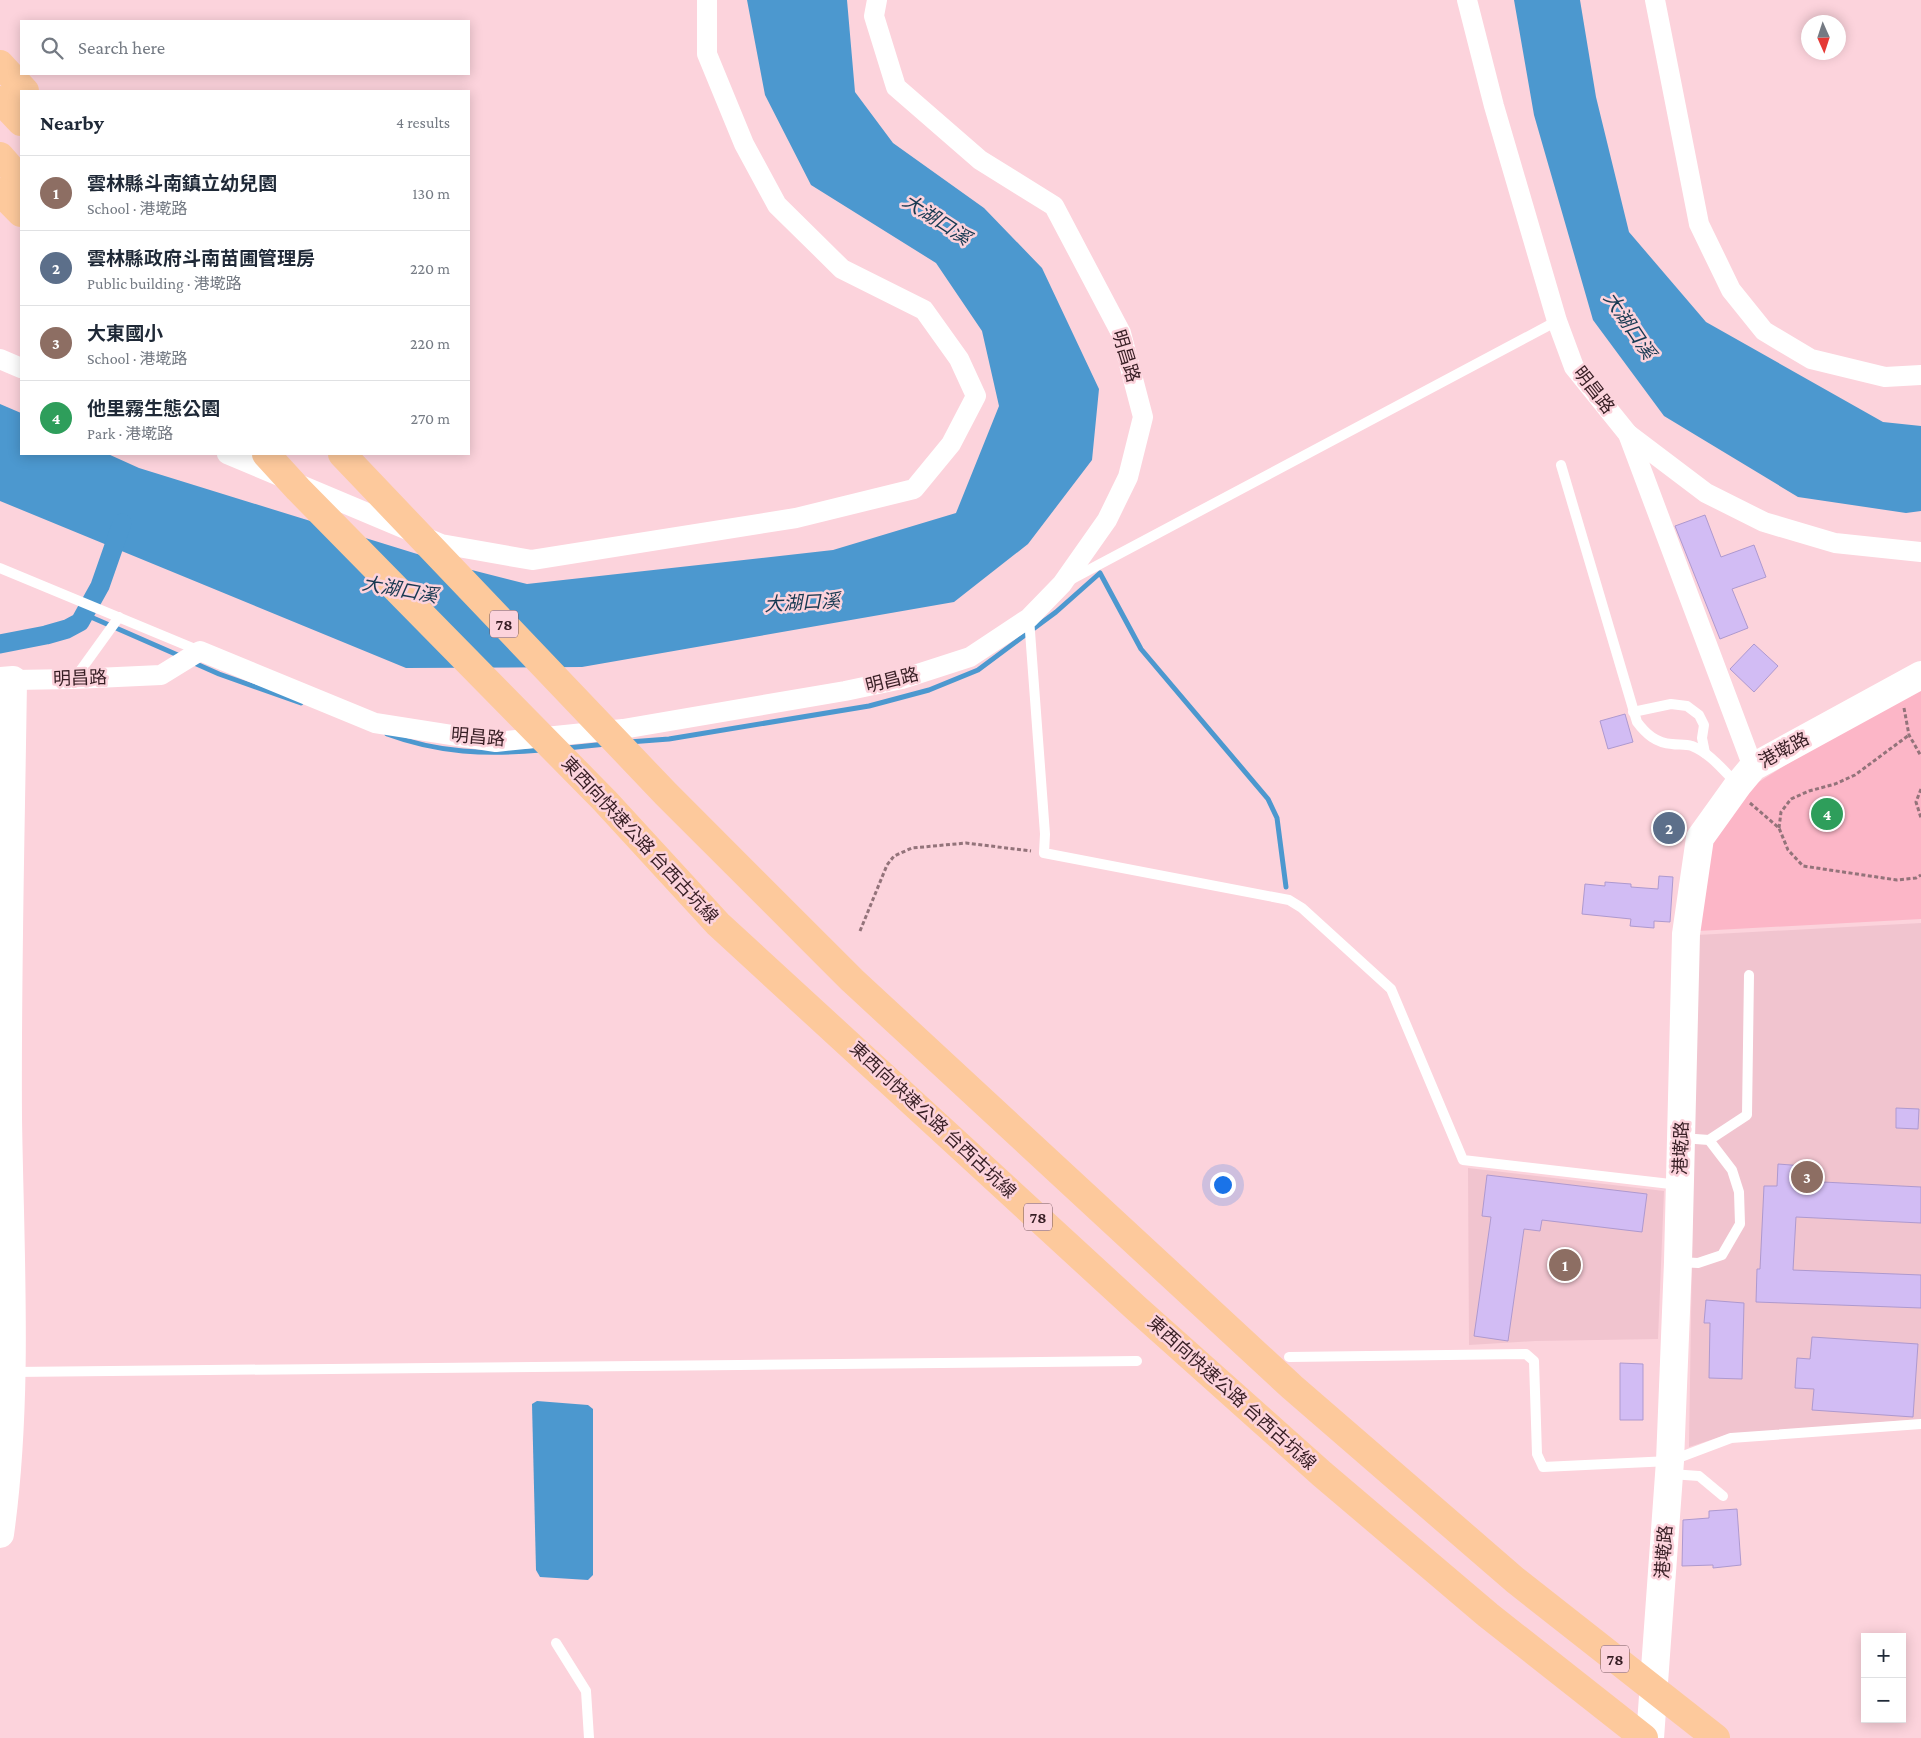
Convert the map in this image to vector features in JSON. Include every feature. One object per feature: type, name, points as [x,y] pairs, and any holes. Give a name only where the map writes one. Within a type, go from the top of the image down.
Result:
[{"type":"highway","points":[[0,64],[23,90]]},
{"type":"highway","points":[[0,100],[20,121]]},
{"type":"highway","points":[[0,156],[20,179]]},
{"type":"highway","points":[[0,192],[20,211]]},
{"type":"highway","name":"東西向快速公路 台西古坑線","points":[[267,455],[298,489],[605,801],[718,924],[1143,1315],[1322,1474],[1488,1615],[1644,1738]]},
{"type":"highway","name":"78","points":[[343,455],[666,794],[867,993],[1292,1387],[1515,1580],[1716,1738]]},
{"type":"street","points":[[229,455],[441,544],[532,560],[796,518],[914,489],[951,444],[976,396],[959,359],[924,310],[842,269],[777,205],[744,144],[707,54],[707,0]]},
{"type":"street","name":"明昌路","points":[[7,680],[161,675],[191,657],[375,723],[496,742],[622,729],[902,680],[970,656],[1029,618],[1062,584],[1106,520],[1128,477],[1143,417],[1121,333],[1054,206],[980,160],[896,87],[874,16],[876,0]]},
{"type":"street","name":"明昌路","points":[[1467,0],[1494,106],[1557,321],[1574,367],[1628,434],[1742,780]]},
{"type":"street","points":[[1655,0],[1699,224],[1732,290],[1764,330],[1811,359],[1885,377],[1921,375]]},
{"type":"street","points":[[0,359],[20,368]]},
{"type":"street","points":[[1628,434],[1706,493],[1764,522],[1835,543],[1921,552]]},
{"type":"street","points":[[0,1534],[6,1489],[11,1372],[4,1035],[7,680]]},
{"type":"street","name":"港墘路","points":[[1650,1738],[1670,1467],[1678,1262],[1686,934],[1691,889],[1700,838],[1742,780],[1911,681]]},
{"type":"lane","points":[[1062,584],[1557,321]]},
{"type":"lane","points":[[1560,465],[1633,712],[1643,731],[1655,740],[1670,744],[1689,745],[1705,753],[1742,780]]},
{"type":"lane","points":[[0,568],[99,608],[191,657]]},
{"type":"lane","points":[[74,679],[118,617]]},
{"type":"lane","points":[[1029,618],[1045,834],[1044,853],[1289,900],[1302,908],[1391,989],[1463,1160],[1680,1185]]},
{"type":"lane","points":[[1633,712],[1671,704],[1687,706],[1700,715],[1704,725],[1702,738],[1705,753]]},
{"type":"lane","points":[[1681,1138],[1709,1140],[1747,1114],[1749,976]]},
{"type":"lane","points":[[1678,1262],[1698,1263],[1722,1255],[1740,1224],[1739,1192],[1732,1170],[1709,1140]]},
{"type":"lane","points":[[1289,1358],[1526,1354],[1534,1361],[1537,1454],[1543,1467],[1670,1467],[1699,1476],[1722,1496]]},
{"type":"lane","points":[[11,1372],[1137,1361]]},
{"type":"lane","points":[[1670,1467],[1731,1438],[1921,1424]]},
{"type":"lane","points":[[556,1643],[586,1691],[589,1738]]},
{"type":"path","points":[[1911,681],[1904,715],[1909,735],[1921,756]]},
{"type":"path","points":[[1779,828],[1781,812],[1791,799],[1855,775],[1909,735]]},
{"type":"path","points":[[1742,780],[1779,828],[1788,850],[1803,866],[1897,880],[1916,878],[1921,875]]},
{"type":"path","points":[[1921,789],[1916,802],[1921,818]]},
{"type":"path","points":[[860,931],[887,865],[894,856],[912,848],[966,843],[1044,853]]},
{"type":"shaded area","points":[[1921,689],[1921,919],[1698,931],[1710,843],[1754,785],[1800,756]]},
{"type":"shaded area","points":[[1921,923],[1921,1419],[1729,1434],[1689,1447],[1697,935]]},
{"type":"shaded area","points":[[1468,1168],[1664,1191],[1658,1339],[1535,1341],[1469,1345]]},
{"type":"water","name":"大湖口溪","points":[[747,0],[847,0],[855,92],[893,143],[984,208],[1042,268],[1099,389],[1092,460],[1028,544],[954,602],[582,667],[406,668],[0,501],[0,404],[20,413],[20,455],[110,455],[139,468],[456,566],[527,584],[833,550],[956,513],[999,406],[982,331],[936,263],[811,185],[765,95]]},
{"type":"water","name":"大湖口溪","points":[[1514,0],[1580,0],[1596,97],[1629,232],[1706,322],[1883,422],[1921,426],[1921,511],[1906,513],[1798,497],[1664,416],[1593,320],[1534,115]]},
{"type":"water","points":[[537,1401],[588,1405],[593,1409],[593,1575],[588,1580],[540,1577],[536,1570],[532,1404]]},
{"type":"building","points":[[1705,515],[1721,557],[1754,545],[1766,577],[1732,589],[1748,628],[1720,639],[1675,526]]},
{"type":"building","points":[[1754,644],[1778,666],[1754,692],[1730,669]]},
{"type":"building","points":[[1625,714],[1633,742],[1608,749],[1600,721]]},
{"type":"building","points":[[1659,876],[1673,877],[1670,922],[1654,921],[1654,928],[1630,926],[1631,919],[1582,914],[1585,884],[1605,886],[1605,882],[1631,884],[1631,887],[1658,889]]},
{"type":"building","points":[[1896,1108],[1919,1109],[1918,1129],[1896,1128]]},
{"type":"building","points":[[1778,1164],[1804,1166],[1803,1181],[1921,1187],[1921,1223],[1796,1217],[1793,1270],[1921,1275],[1921,1308],[1756,1302],[1757,1269],[1760,1269],[1764,1186],[1777,1186]]},
{"type":"building","points":[[1487,1175],[1647,1194],[1642,1232],[1542,1220],[1540,1231],[1524,1229],[1508,1341],[1474,1336],[1491,1217],[1482,1216]]},
{"type":"building","points":[[1706,1300],[1744,1303],[1742,1379],[1709,1378],[1710,1323],[1704,1323]]},
{"type":"building","points":[[1812,1337],[1918,1344],[1913,1417],[1812,1410],[1814,1389],[1795,1388],[1797,1358],[1810,1359]]},
{"type":"building","points":[[1620,1363],[1643,1364],[1643,1420],[1620,1420]]},
{"type":"building","points":[[1737,1509],[1741,1565],[1713,1568],[1713,1565],[1682,1566],[1683,1520],[1709,1518],[1709,1511]]},
{"type":"waterway","points":[[0,644],[46,635],[67,629],[80,622],[100,586],[122,523]]},
{"type":"waterway","points":[[629,742],[669,739],[869,706],[929,690],[978,670],[1056,612],[1100,573],[1141,649],[1268,799],[1277,818],[1286,887]]},
{"type":"waterway","points":[[84,614],[180,656]]},
{"type":"waterway","points":[[192,662],[219,674],[301,703]]},
{"type":"waterway","points":[[387,734],[425,745],[463,751],[541,750]]},
{"type":"waterway","points":[[567,748],[606,744]]},
{"type":"place","name":"他里霧生態公園","points":[[1827,814]]},
{"type":"place","name":"雲林縣政府斗南苗圃管理房","points":[[1669,828]]},
{"type":"place","name":"大東國小","points":[[1807,1177]]},
{"type":"place","name":"雲林縣斗南鎮立幼兒園","points":[[1565,1265]]}]
